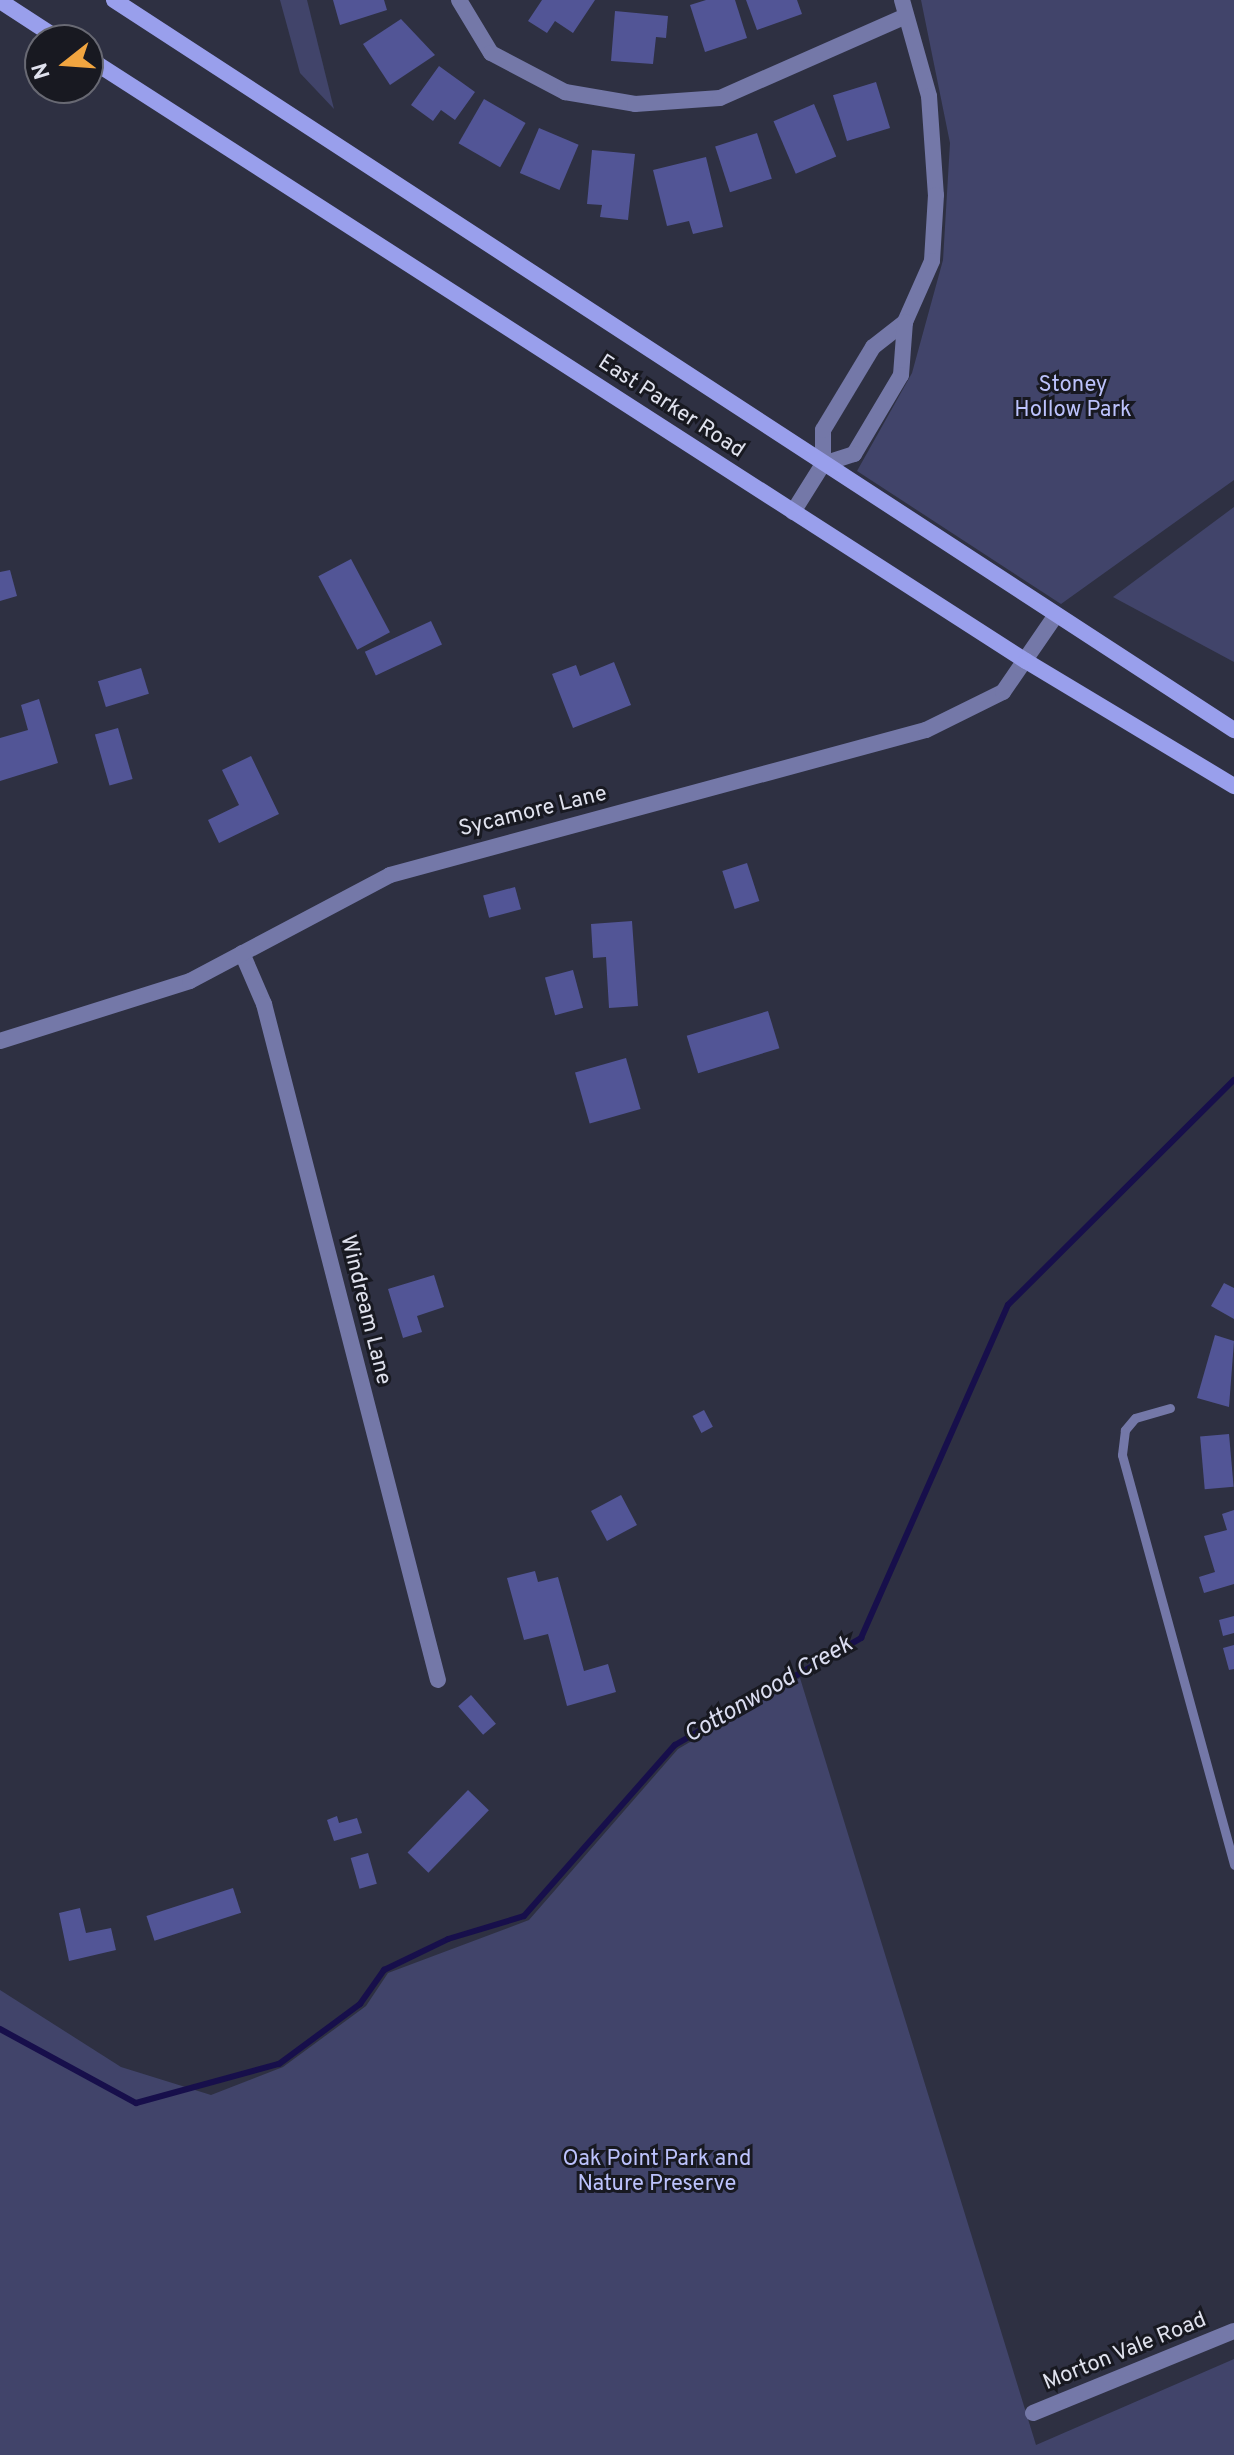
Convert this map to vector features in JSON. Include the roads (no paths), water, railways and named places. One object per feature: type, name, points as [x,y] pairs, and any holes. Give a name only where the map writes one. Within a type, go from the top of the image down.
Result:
[{"type":"main road","name":"East Parker Road","points":[[114,0],[1234,730]]},
{"type":"main road","points":[[0,1],[35,24]]},
{"type":"main road","name":"East Parker Road","points":[[104,68],[1026,661],[1234,786]]},
{"type":"street","points":[[459,0],[491,53],[565,92],[635,104],[720,98],[904,8],[929,96],[936,195],[932,261],[905,322],[901,375],[854,454],[823,464]]},
{"type":"street","points":[[793,512],[823,464],[823,430],[873,347],[905,322]]},
{"type":"street","name":"Sycamore Lane","points":[[0,1041],[146,998],[242,953],[390,875],[926,730],[995,698],[1026,661],[1056,615]]},
{"type":"street","name":"Windream Lane","points":[[242,953],[264,1004],[438,1680]]},
{"type":"street","name":"Morton Vale Road","points":[[1033,2413],[1234,2331]]},
{"type":"lane","points":[[1170,1408],[1135,1418],[1125,1430],[1122,1455],[1234,1865]]},
{"type":"waterway","name":"Cottonwood Creek","points":[[0,2029],[136,2103],[279,2064],[360,2004],[384,1970],[448,1939],[524,1916],[675,1745],[861,1638],[1008,1305],[1234,1080]]},
{"type":"park label","name":"Stoney Hollow Park","points":[[1073,398]]},
{"type":"park label","name":"Oak Point Park and Nature Preserve","points":[[657,2172]]}]
